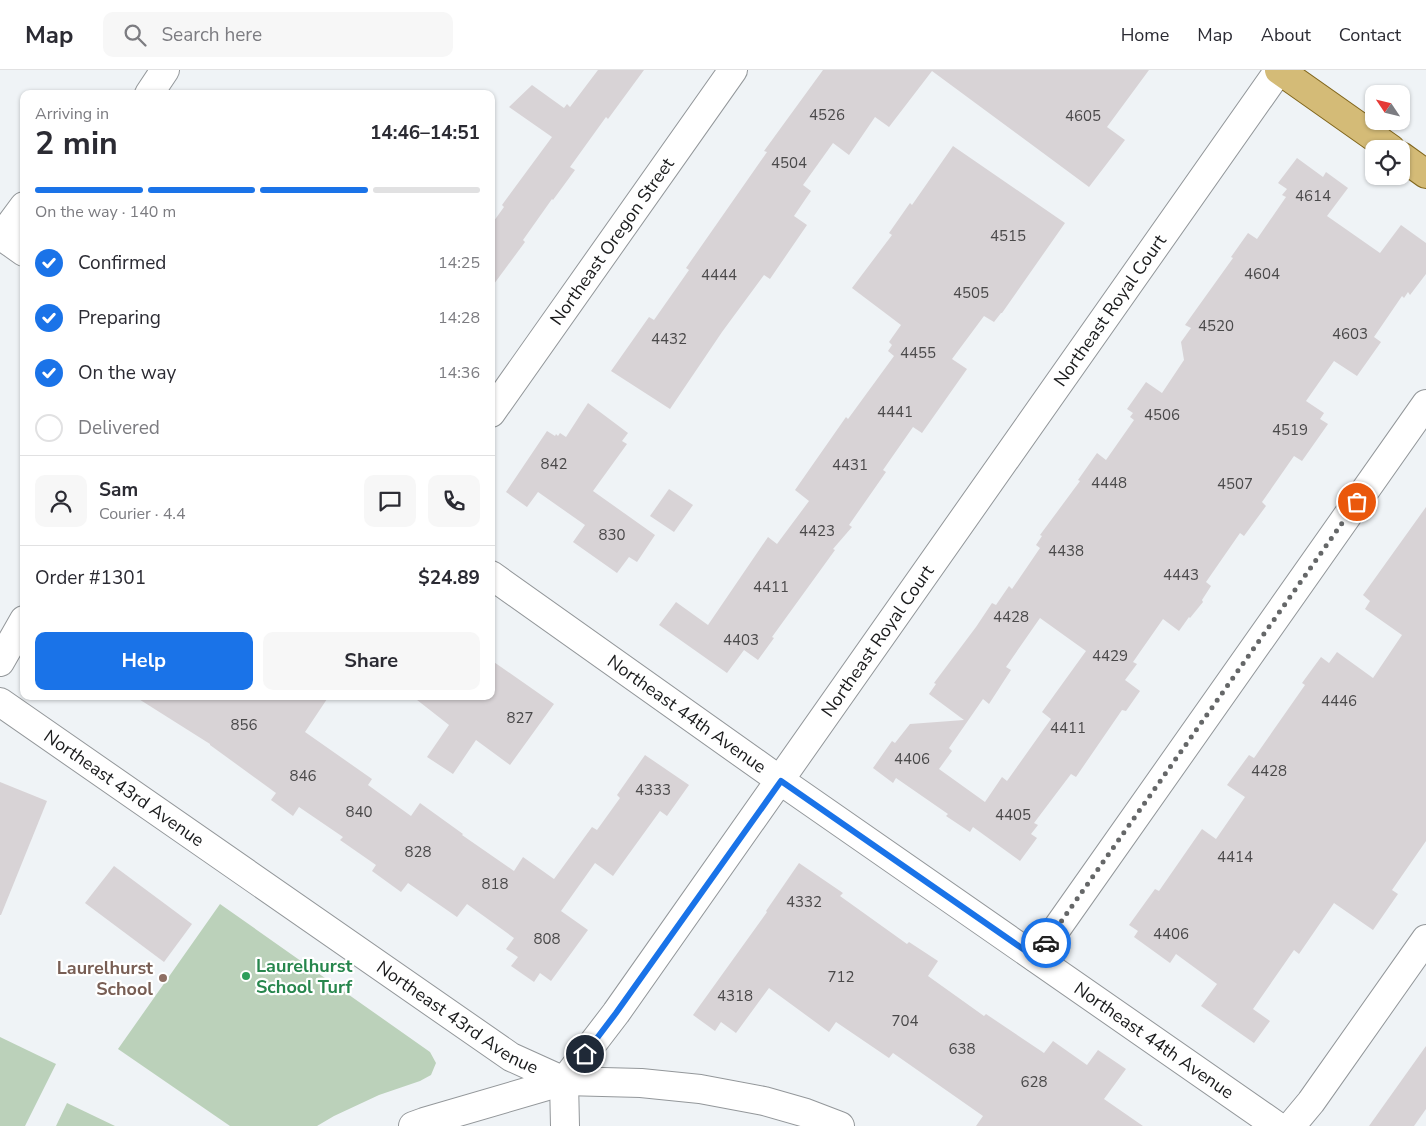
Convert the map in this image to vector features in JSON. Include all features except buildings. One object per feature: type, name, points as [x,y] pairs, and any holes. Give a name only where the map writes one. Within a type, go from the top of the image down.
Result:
[{"type":"main road","points":[[1279,70],[1378,140]]},
{"type":"main road","points":[[1410,162],[1426,174]]},
{"type":"street","points":[[152,90],[165,70]]},
{"type":"street","name":"Northeast Oregon Street","points":[[495,407],[733,70]]},
{"type":"street","name":"Northeast Royal Court","points":[[564,1081],[616,1013],[781,781],[1279,70]]},
{"type":"street","points":[[20,211],[1,236],[20,249]]},
{"type":"street","points":[[1036,958],[1426,404]]},
{"type":"street","name":"Northeast 44th Avenue","points":[[495,578],[781,781],[1277,1126]]},
{"type":"street","points":[[0,662],[20,627]]},
{"type":"street","name":"Northeast 43rd Avenue","points":[[0,702],[511,1056],[564,1081],[641,1082],[700,1089],[764,1101],[806,1112],[840,1126]]},
{"type":"street","points":[[1292,1126],[1426,939]]},
{"type":"street","points":[[413,1126],[564,1081],[565,1126]]},
{"type":"green space","name":"Laurelhurst School Turf","points":[[220,904],[430,1052],[436,1063],[431,1075],[420,1081],[379,1095],[317,1126],[230,1126],[118,1049]]},
{"type":"green space","points":[[0,1037],[56,1064],[25,1126],[0,1126]]},
{"type":"green space","points":[[67,1103],[115,1126],[56,1126]]},
{"type":"way so far","points":[[1046,943],[1357,502]]},
{"type":"place","name":"Laurelhurst School Turf","points":[[246,976]]},
{"type":"place","name":"Laurelhurst School","points":[[163,978]]},
{"type":"route","points":[[585,1054],[781,781],[1036,958],[1046,943]]}]
